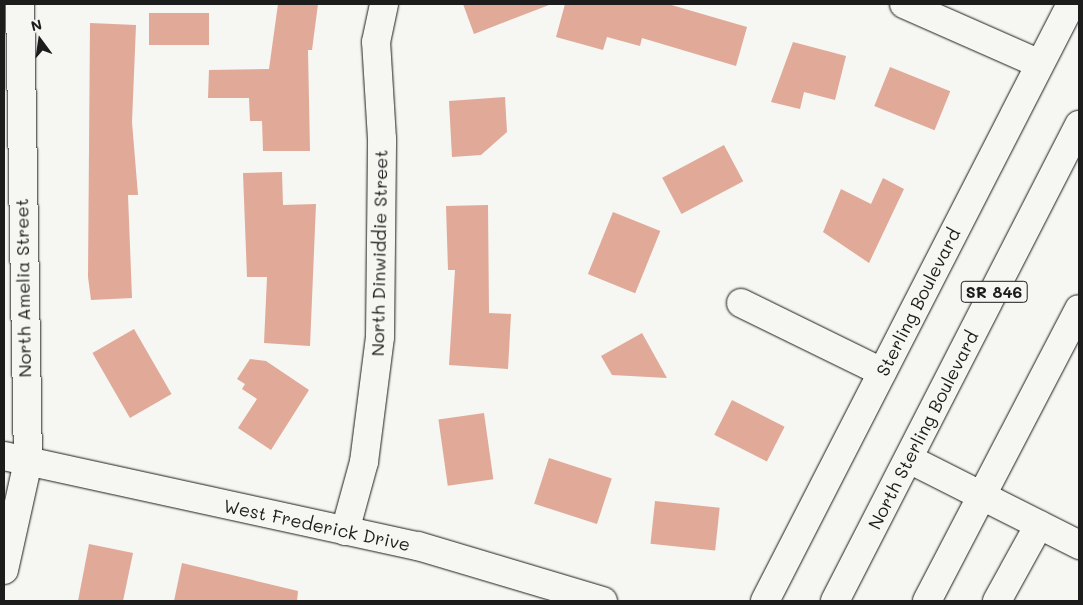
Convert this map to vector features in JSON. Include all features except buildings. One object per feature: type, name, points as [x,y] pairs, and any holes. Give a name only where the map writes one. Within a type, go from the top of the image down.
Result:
[{"type":"street","name":"North Amelia Street","points":[[4,570],[16,459],[20,4]]},
{"type":"street","name":"North Dinwiddie Street","points":[[345,531],[364,462],[380,337],[382,175],[376,42],[384,4]]},
{"type":"street","points":[[904,4],[1038,63]]},
{"type":"street","name":"Sterling Boulevard","points":[[765,601],[1038,63],[1071,4]]},
{"type":"street","name":"North Sterling Boulevard","points":[[834,601],[909,459],[1079,125]]},
{"type":"street","points":[[741,303],[882,372]]},
{"type":"street","points":[[927,601],[1079,309]]},
{"type":"street","name":"West Frederick Drive","points":[[16,459],[345,531],[500,568],[603,601]]},
{"type":"street","points":[[909,459],[1079,545]]},
{"type":"street","points":[[997,601],[1039,525]]}]
